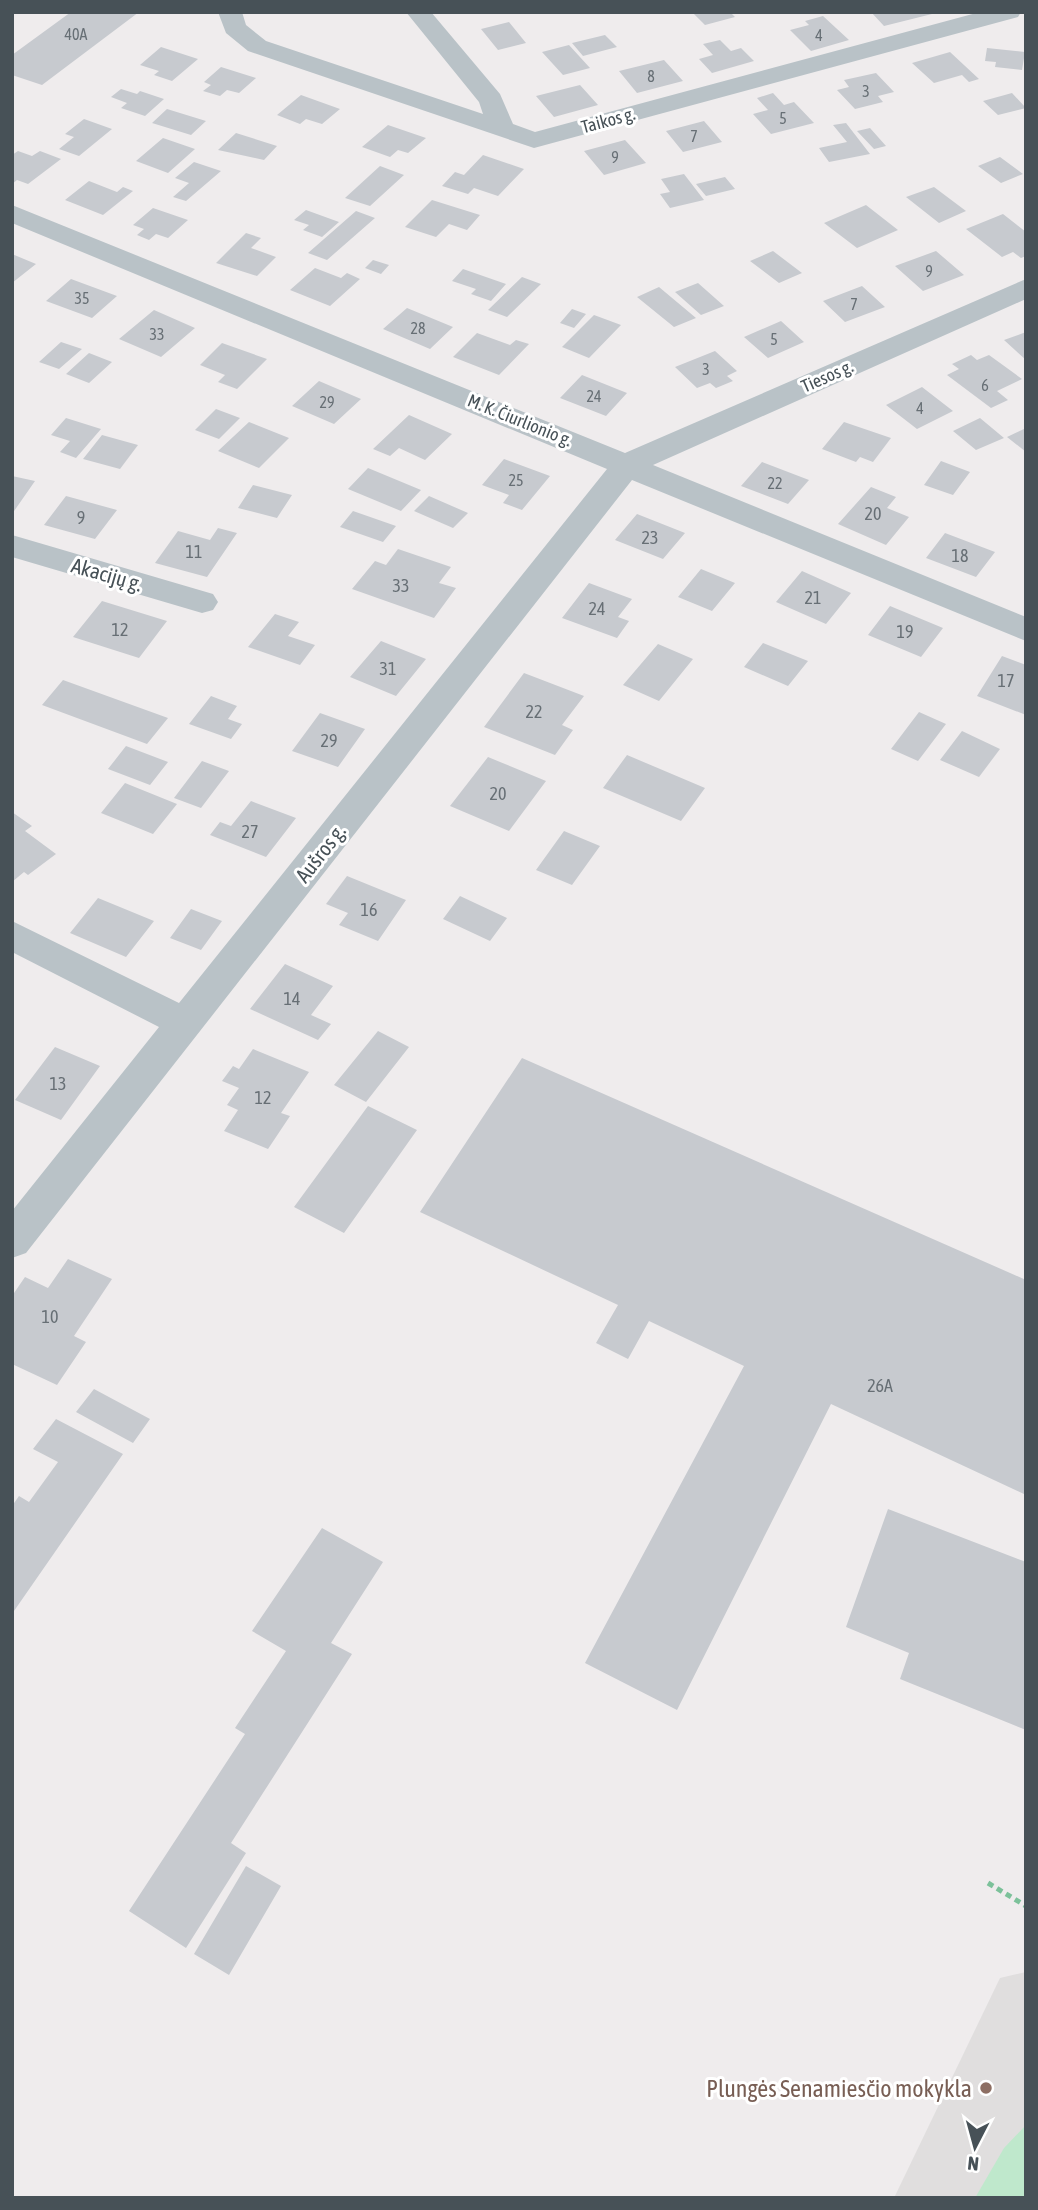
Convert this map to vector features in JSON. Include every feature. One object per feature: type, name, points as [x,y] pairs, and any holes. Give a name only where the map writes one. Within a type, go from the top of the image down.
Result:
[{"type":"street","name":"Taikos g.","points":[[230,12],[230,19],[238,34],[257,46],[534,139],[1009,12]]},
{"type":"street","points":[[418,12],[491,100],[502,129]]},
{"type":"street","name":"M. K. Čiurlionio g.","points":[[12,213],[628,464],[1026,630]]},
{"type":"street","name":"Tiesos g.","points":[[628,464],[1026,288]]},
{"type":"street","name":"Aušros g.","points":[[12,1241],[628,464]]},
{"type":"street","name":"Akacijų g.","points":[[12,546],[202,602]]},
{"type":"street","points":[[12,935],[185,1023]]},
{"type":"path","points":[[988,1883],[1026,1906]]},
{"type":"shaded area","name":"Plungės Senamiesčio mokykla","points":[[1026,1972],[1026,2198],[894,2198],[1000,1978]]},
{"type":"green space","points":[[1026,2125],[1026,2198],[975,2198],[1004,2148]]},
{"type":"building","points":[[71,12],[139,12],[42,85],[12,75],[12,55]]},
{"type":"building","points":[[692,12],[730,12],[735,17],[705,25]]},
{"type":"building","points":[[871,12],[935,12],[936,13],[884,26]]},
{"type":"building","points":[[823,16],[849,40],[811,51],[790,30],[809,25],[805,21]]},
{"type":"building","points":[[509,22],[526,43],[498,50],[481,29]]},
{"type":"building","points":[[605,35],[617,47],[583,56],[572,43]]},
{"type":"building","points":[[720,40],[731,51],[741,48],[754,61],[712,73],[699,59],[713,55],[703,44]]},
{"type":"building","points":[[569,45],[590,68],[563,75],[542,52]]},
{"type":"building","points":[[161,47],[198,59],[172,81],[154,75],[159,71],[140,65]]},
{"type":"building","points":[[987,48],[1025,52],[1022,70],[995,67],[996,62],[985,61]]},
{"type":"building","points":[[950,52],[979,79],[969,82],[962,75],[934,83],[912,63]]},
{"type":"building","points":[[664,60],[683,81],[637,93],[619,71]]},
{"type":"building","points":[[221,67],[256,78],[239,93],[227,90],[220,96],[203,91],[211,85],[204,82]]},
{"type":"building","points":[[876,73],[894,92],[878,96],[883,102],[855,109],[837,90],[849,87],[844,80]]},
{"type":"building","points":[[580,85],[598,105],[554,117],[536,96]]},
{"type":"building","points":[[121,89],[137,94],[140,91],[164,99],[145,116],[121,108],[127,103],[111,97]]},
{"type":"building","points":[[773,93],[784,105],[794,102],[814,123],[771,134],[753,114],[768,110],[757,98]]},
{"type":"building","points":[[1012,93],[1026,108],[998,115],[983,101]]},
{"type":"building","points":[[301,95],[340,109],[322,124],[306,119],[300,124],[277,115]]},
{"type":"building","points":[[167,109],[206,121],[191,135],[152,123]]},
{"type":"building","points":[[84,119],[112,129],[79,156],[59,149],[74,137],[65,134]]},
{"type":"building","points":[[704,121],[722,142],[683,152],[666,131]]},
{"type":"building","points":[[846,123],[870,154],[829,162],[819,148],[847,142],[833,125]]},
{"type":"building","points":[[388,125],[426,138],[408,153],[398,150],[390,157],[362,147]]},
{"type":"building","points":[[870,128],[886,146],[874,149],[857,131]]},
{"type":"building","points":[[236,133],[277,146],[264,160],[218,150]]},
{"type":"building","points":[[163,138],[195,149],[168,173],[136,161]]},
{"type":"building","points":[[625,140],[646,163],[604,175],[584,151]]},
{"type":"building","points":[[18,151],[32,156],[40,151],[61,159],[28,184],[17,180],[12,184],[12,155]]},
{"type":"building","points":[[483,155],[524,169],[498,196],[474,188],[468,194],[442,186],[455,172],[464,175]]},
{"type":"building","points":[[1000,157],[1023,174],[1001,183],[978,166]]},
{"type":"building","points":[[194,162],[221,171],[186,201],[173,197],[189,183],[175,178]]},
{"type":"building","points":[[380,166],[404,175],[370,206],[345,198]]},
{"type":"building","points":[[684,174],[704,200],[670,208],[660,194],[670,192],[661,179]]},
{"type":"building","points":[[725,177],[735,189],[706,196],[696,184]]},
{"type":"building","points":[[89,181],[117,192],[123,187],[133,191],[103,215],[65,200]]},
{"type":"building","points":[[934,187],[966,211],[939,223],[906,197]]},
{"type":"building","points":[[432,200],[480,215],[467,230],[449,224],[436,237],[405,227]]},
{"type":"building","points":[[866,205],[898,230],[857,248],[824,223]]},
{"type":"building","points":[[153,208],[188,220],[168,238],[156,234],[149,240],[137,235],[144,229],[133,225]]},
{"type":"building","points":[[306,210],[339,222],[322,237],[303,230],[309,225],[294,220]]},
{"type":"building","points":[[356,211],[375,218],[327,260],[308,253]]},
{"type":"building","points":[[1003,214],[1026,232],[1026,256],[1021,258],[1013,252],[1002,257],[966,229]]},
{"type":"building","points":[[246,233],[261,238],[251,248],[276,257],[257,276],[216,263]]},
{"type":"building","points":[[773,251],[802,273],[779,283],[750,261]]},
{"type":"building","points":[[936,251],[964,275],[923,291],[895,266]]},
{"type":"building","points":[[12,254],[36,264],[12,283]]},
{"type":"building","points":[[373,260],[389,265],[381,274],[365,268]]},
{"type":"building","points":[[315,268],[341,278],[347,273],[360,279],[330,306],[290,290]]},
{"type":"building","points":[[463,269],[506,284],[491,301],[471,294],[476,289],[452,281]]},
{"type":"building","points":[[522,277],[541,284],[507,317],[488,310]]},
{"type":"building","points":[[71,279],[117,296],[92,318],[46,301]]},
{"type":"building","points":[[698,283],[724,306],[701,315],[675,292]]},
{"type":"building","points":[[862,286],[885,307],[845,322],[823,301]]},
{"type":"building","points":[[659,287],[696,318],[674,327],[637,297]]},
{"type":"building","points":[[407,308],[453,327],[430,349],[383,329]]},
{"type":"building","points":[[572,309],[586,314],[574,328],[560,323]]},
{"type":"building","points":[[154,310],[195,328],[161,357],[119,339]]},
{"type":"building","points":[[594,315],[621,325],[589,358],[562,347]]},
{"type":"building","points":[[781,321],[804,342],[768,358],[744,337]]},
{"type":"building","points":[[1026,332],[1026,360],[1004,340]]},
{"type":"building","points":[[477,333],[510,345],[516,340],[529,344],[499,375],[453,357]]},
{"type":"building","points":[[61,342],[82,349],[59,369],[39,362]]},
{"type":"building","points":[[222,343],[267,359],[237,389],[218,382],[225,375],[200,365]]},
{"type":"building","points":[[715,351],[737,371],[727,376],[733,381],[716,388],[710,383],[697,388],[675,367]]},
{"type":"building","points":[[89,353],[112,362],[89,383],[66,374]]},
{"type":"building","points":[[971,355],[977,360],[989,355],[1022,379],[997,391],[1008,400],[991,408],[947,375],[959,369],[952,364]]},
{"type":"building","points":[[582,375],[627,393],[606,416],[560,398]]},
{"type":"building","points":[[319,381],[361,399],[334,424],[292,406]]},
{"type":"building","points":[[922,387],[953,411],[917,429],[886,405]]},
{"type":"building","points":[[216,409],[240,418],[219,439],[195,430]]},
{"type":"building","points":[[409,415],[452,434],[425,460],[399,448],[390,456],[373,449]]},
{"type":"building","points":[[66,418],[101,429],[76,458],[60,452],[70,441],[51,435]]},
{"type":"building","points":[[980,418],[1004,438],[976,450],[953,431]]},
{"type":"building","points":[[249,422],[289,438],[259,468],[218,451]]},
{"type":"building","points":[[844,422],[891,438],[873,462],[860,457],[856,462],[822,449]]},
{"type":"building","points":[[1026,428],[1026,452],[1007,437]]},
{"type":"building","points":[[102,435],[138,445],[120,469],[83,459]]},
{"type":"building","points":[[504,459],[550,476],[522,510],[503,503],[509,495],[482,485]]},
{"type":"building","points":[[941,461],[970,472],[953,495],[924,485]]},
{"type":"building","points":[[762,462],[809,480],[788,504],[741,486]]},
{"type":"building","points":[[368,468],[421,490],[401,511],[348,489]]},
{"type":"building","points":[[12,476],[35,481],[12,514]]},
{"type":"building","points":[[253,485],[292,495],[277,518],[238,508]]},
{"type":"building","points":[[871,487],[896,497],[887,508],[909,517],[886,545],[838,524]]},
{"type":"building","points":[[66,496],[117,510],[95,539],[44,525]]},
{"type":"building","points":[[429,496],[468,513],[453,528],[414,511]]},
{"type":"building","points":[[353,511],[396,526],[383,542],[340,527]]},
{"type":"building","points":[[637,514],[685,533],[663,559],[615,540]]},
{"type":"building","points":[[218,528],[237,533],[207,577],[155,563],[178,531],[210,540]]},
{"type":"building","points":[[945,533],[995,552],[976,577],[926,558]]},
{"type":"building","points":[[398,549],[451,567],[439,583],[456,588],[434,618],[352,589],[375,561],[386,565]]},
{"type":"building","points":[[701,569],[735,583],[712,611],[678,597]]},
{"type":"building","points":[[802,571],[851,593],[826,624],[776,602]]},
{"type":"building","points":[[589,583],[632,599],[618,617],[629,621],[617,638],[562,618]]},
{"type":"building","points":[[102,601],[167,621],[139,658],[73,637]]},
{"type":"building","points":[[890,606],[943,628],[921,657],[868,635]]},
{"type":"building","points":[[275,614],[299,622],[288,636],[315,645],[300,665],[248,647]]},
{"type":"building","points":[[381,641],[426,659],[396,696],[350,677]]},
{"type":"building","points":[[763,643],[808,661],[788,686],[744,667]]},
{"type":"building","points":[[658,644],[693,659],[659,701],[623,685]]},
{"type":"building","points":[[1002,656],[1026,665],[1026,715],[977,696]]},
{"type":"building","points":[[524,673],[584,696],[562,725],[573,730],[555,755],[484,727]]},
{"type":"building","points":[[63,680],[168,718],[147,744],[42,705]]},
{"type":"building","points":[[211,696],[237,706],[228,719],[242,724],[231,739],[189,724]]},
{"type":"building","points":[[919,712],[946,724],[918,761],[891,749]]},
{"type":"building","points":[[320,713],[365,729],[338,767],[292,751]]},
{"type":"building","points":[[962,731],[1000,749],[979,777],[940,760]]},
{"type":"building","points":[[126,746],[168,762],[150,785],[108,769]]},
{"type":"building","points":[[627,755],[705,788],[681,821],[603,788]]},
{"type":"building","points":[[488,757],[546,781],[509,831],[450,806]]},
{"type":"building","points":[[202,761],[229,771],[201,808],[174,798]]},
{"type":"building","points":[[125,783],[177,804],[153,834],[101,813]]},
{"type":"building","points":[[251,801],[296,818],[266,857],[210,835],[220,822],[231,826]]},
{"type":"building","points":[[12,812],[32,826],[25,831],[56,854],[28,875],[24,872],[12,882]]},
{"type":"building","points":[[564,831],[600,846],[572,885],[536,870]]},
{"type":"building","points":[[347,876],[406,900],[378,941],[339,925],[348,913],[326,904]]},
{"type":"building","points":[[460,896],[507,918],[490,941],[443,919]]},
{"type":"building","points":[[98,898],[154,921],[126,957],[70,933]]},
{"type":"building","points":[[191,909],[222,921],[201,950],[170,938]]},
{"type":"building","points":[[285,964],[333,986],[311,1015],[331,1024],[318,1040],[250,1009]]},
{"type":"building","points":[[378,1031],[409,1047],[366,1102],[334,1085]]},
{"type":"building","points":[[55,1047],[100,1066],[61,1120],[15,1100]]},
{"type":"building","points":[[253,1049],[309,1072],[281,1113],[290,1116],[268,1149],[224,1131],[238,1110],[227,1105],[239,1088],[222,1081],[233,1066],[239,1069]]},
{"type":"building","points":[[522,1058],[1026,1280],[1026,1495],[831,1404],[677,1710],[585,1663],[744,1366],[649,1321],[628,1359],[596,1343],[618,1305],[420,1212]]},
{"type":"building","points":[[368,1106],[417,1130],[344,1233],[294,1207]]},
{"type":"building","points":[[68,1259],[112,1279],[74,1336],[86,1342],[57,1385],[12,1364],[12,1296],[25,1277],[48,1288]]},
{"type":"building","points":[[94,1389],[150,1419],[133,1443],[76,1412]]},
{"type":"building","points":[[56,1419],[123,1454],[14,1611],[12,1506],[19,1496],[29,1502],[58,1462],[33,1449]]},
{"type":"building","points":[[888,1509],[1026,1562],[1026,1730],[900,1679],[909,1653],[846,1627]]},
{"type":"building","points":[[322,1528],[383,1562],[331,1643],[352,1654],[231,1843],[246,1853],[186,1948],[129,1911],[245,1734],[235,1728],[286,1651],[252,1631]]},
{"type":"building","points":[[246,1866],[281,1886],[229,1975],[194,1954]]},
{"type":"place","name":"Plungės Senamiesčio mokykla","points":[[986,2088]]}]
